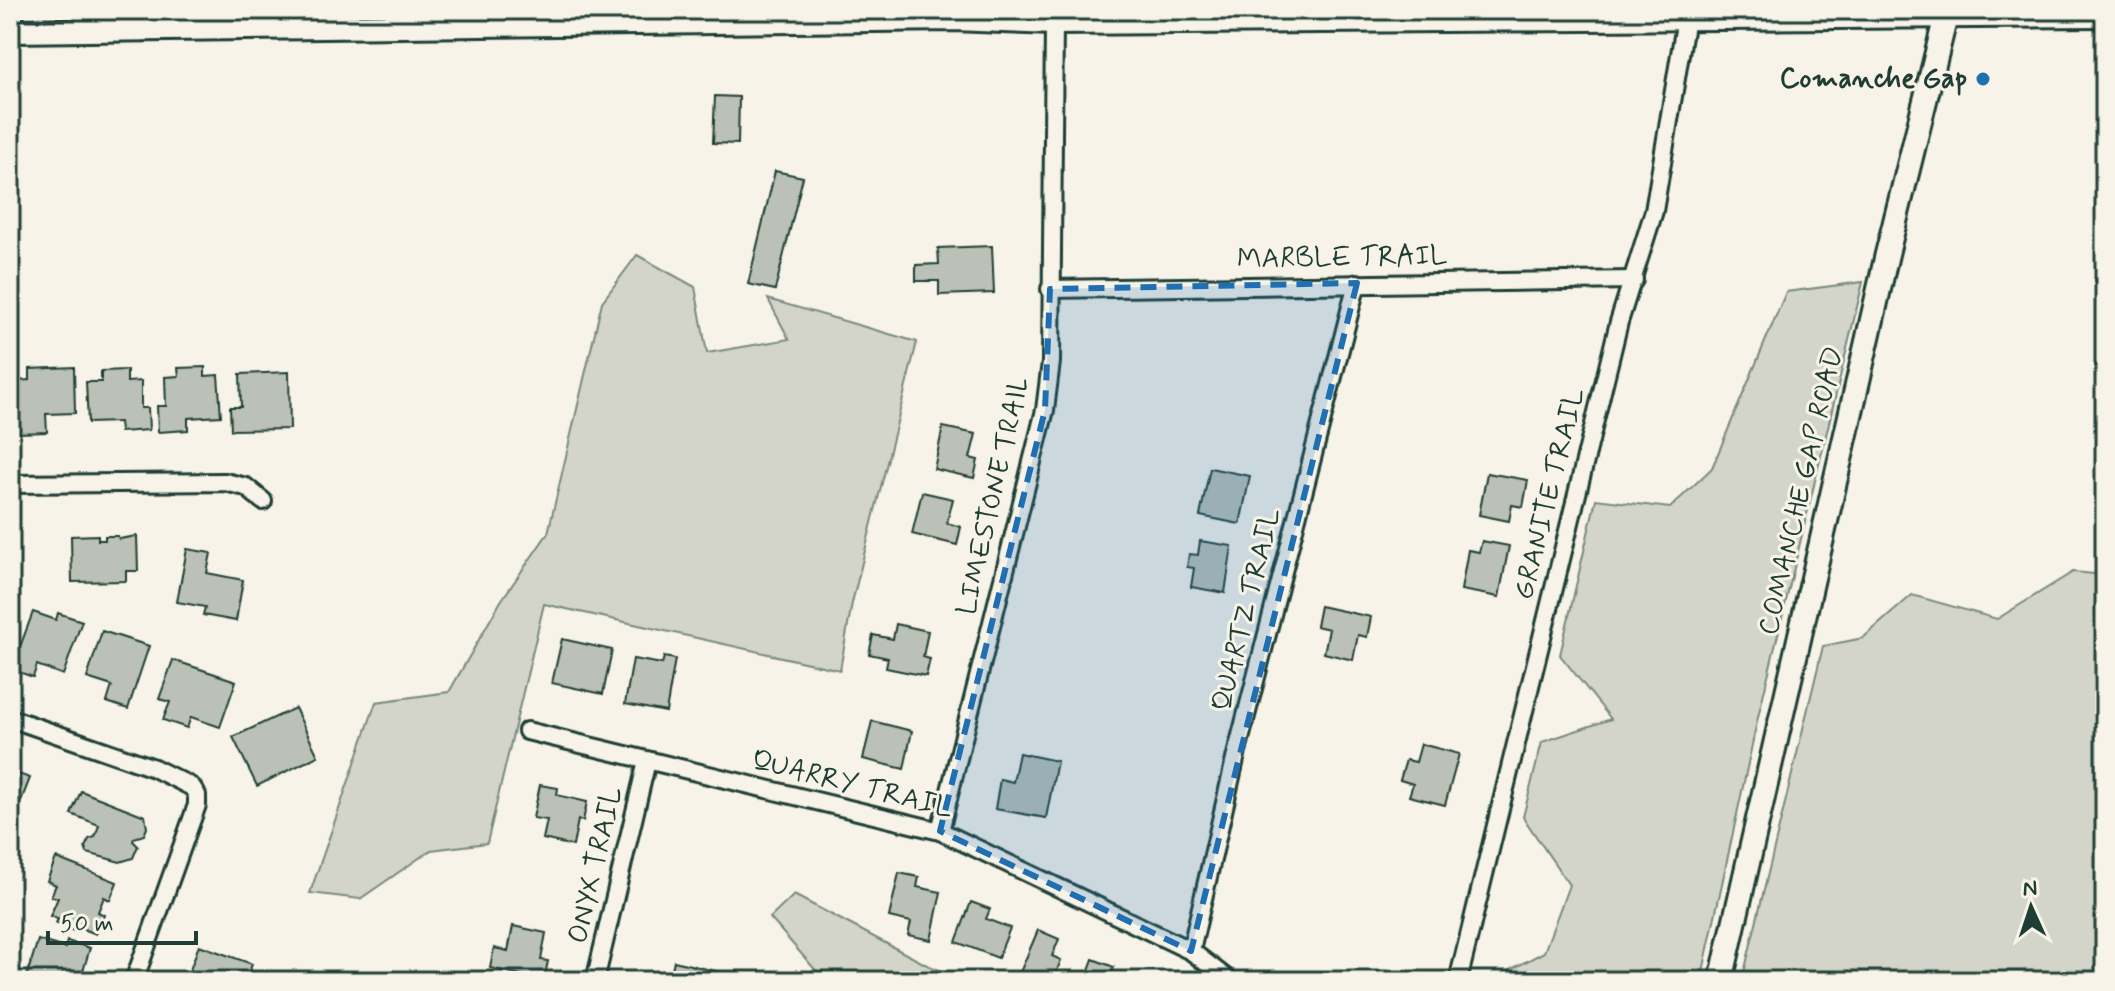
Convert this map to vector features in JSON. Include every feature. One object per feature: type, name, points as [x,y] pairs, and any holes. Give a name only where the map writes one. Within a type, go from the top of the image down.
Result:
[{"type":"main road","points":[[10,31],[954,14],[1054,23],[2105,15]]},
{"type":"main road","name":"COMANCHE GAP ROAD","points":[[1721,981],[1887,254],[1946,16]]},
{"type":"street","name":"GRANITE TRAIL","points":[[1458,981],[1619,322],[1654,211],[1686,18]]},
{"type":"street","name":"LIMESTONE TRAIL","points":[[940,831],[1045,410],[1051,362],[1054,23]]},
{"type":"street","name":"MARBLE TRAIL","points":[[1050,289],[1634,280]]},
{"type":"street","name":"QUARTZ TRAIL","points":[[1191,951],[1236,755],[1357,283]]},
{"type":"street","points":[[10,484],[225,482],[246,487],[263,501]]},
{"type":"street","points":[[10,718],[154,768],[192,787],[197,795],[197,805],[134,981]]},
{"type":"street","name":"QUARRY TRAIL","points":[[527,731],[940,831],[1191,951],[1230,981]]},
{"type":"street","name":"ONYX TRAIL","points":[[595,981],[647,761]]},
{"type":"highlighted area","points":[[1357,283],[1191,951],[940,831],[1045,410],[1050,289]]},
{"type":"shaded area","points":[[637,255],[695,287],[707,353],[789,339],[768,299],[917,342],[852,603],[840,670],[544,604],[487,843],[431,850],[360,899],[310,893],[376,702],[449,692],[501,601],[548,533],[602,302]]},
{"type":"shaded area","points":[[1863,282],[1758,717],[1701,981],[1489,981],[1544,952],[1569,885],[1523,817],[1542,742],[1611,719],[1560,655],[1596,499],[1670,508],[1712,468],[1786,292]]},
{"type":"shaded area","points":[[2073,572],[2105,575],[2105,981],[1742,981],[1823,646],[1863,638],[1912,595],[1997,619]]},
{"type":"shaded area","points":[[794,895],[927,965],[967,981],[825,981],[770,918]]},
{"type":"building","points":[[715,96],[739,97],[738,144],[713,143]]},
{"type":"building","points":[[775,171],[803,177],[775,290],[748,284]]},
{"type":"building","points":[[992,246],[994,293],[939,295],[939,281],[916,281],[916,265],[939,264],[938,248]]},
{"type":"building","points":[[74,367],[75,413],[46,414],[47,432],[18,433],[16,381],[30,380],[30,369]]},
{"type":"building","points":[[205,367],[205,376],[218,375],[221,416],[188,418],[188,430],[158,432],[157,406],[166,406],[165,377],[179,376],[178,368]]},
{"type":"building","points":[[127,370],[127,382],[141,381],[141,408],[148,408],[149,430],[120,432],[119,422],[88,423],[86,382],[101,382],[101,371]]},
{"type":"building","points":[[289,372],[290,429],[231,430],[230,407],[241,407],[240,374]]},
{"type":"building","points":[[943,427],[976,434],[970,458],[978,460],[974,478],[934,469]]},
{"type":"building","points":[[1210,468],[1250,476],[1240,524],[1200,516]]},
{"type":"building","points":[[1487,473],[1528,480],[1523,507],[1512,505],[1509,521],[1479,515]]},
{"type":"building","points":[[922,492],[953,499],[947,523],[961,527],[957,545],[912,534]]},
{"type":"building","points":[[98,535],[98,540],[105,540],[105,536],[118,536],[119,539],[137,536],[138,571],[126,571],[126,581],[72,582],[71,536]]},
{"type":"building","points":[[1200,541],[1232,546],[1225,593],[1191,587],[1194,568],[1187,567],[1189,554],[1198,555]]},
{"type":"building","points":[[1482,541],[1509,546],[1499,597],[1461,590],[1468,550],[1479,552]]},
{"type":"building","points":[[187,549],[211,553],[207,573],[243,580],[236,621],[203,615],[205,607],[177,602]]},
{"type":"building","points":[[1320,606],[1371,617],[1367,637],[1358,635],[1353,660],[1324,653],[1329,629],[1316,626]]},
{"type":"building","points":[[33,612],[56,620],[58,613],[82,621],[63,675],[37,665],[33,677],[10,669],[10,652],[14,642],[21,644]]},
{"type":"building","points":[[896,624],[928,631],[923,657],[930,659],[926,676],[886,668],[888,658],[869,654],[873,635],[893,639]]},
{"type":"building","points":[[102,631],[149,646],[128,709],[107,702],[112,686],[87,678]]},
{"type":"building","points":[[562,639],[612,650],[603,694],[552,683]]},
{"type":"building","points":[[664,657],[675,659],[666,712],[625,704],[633,659],[662,664]]},
{"type":"building","points":[[173,660],[236,681],[220,727],[191,717],[187,728],[163,720],[170,702],[159,699]]},
{"type":"building","points":[[295,708],[318,756],[257,786],[233,737]]},
{"type":"building","points":[[872,721],[912,731],[904,769],[863,759]]},
{"type":"building","points":[[1421,744],[1459,754],[1445,805],[1409,796],[1413,784],[1400,780],[1406,760],[1416,762]]},
{"type":"building","points":[[1019,753],[1057,761],[1046,818],[995,809],[1000,779],[1013,782]]},
{"type":"building","points":[[10,771],[30,778],[12,824],[10,824]]},
{"type":"building","points":[[540,785],[558,788],[557,795],[587,802],[583,821],[578,820],[573,846],[543,839],[547,820],[533,818]]},
{"type":"building","points":[[81,791],[145,816],[147,828],[144,835],[134,838],[138,846],[133,858],[120,862],[87,853],[85,847],[89,839],[95,837],[99,825],[71,814]]},
{"type":"building","points":[[56,858],[117,882],[110,900],[104,897],[98,912],[104,915],[96,934],[78,927],[74,931],[56,923],[58,919],[50,916],[58,898],[51,896],[56,885],[47,881]]},
{"type":"building","points":[[899,873],[919,877],[917,887],[941,892],[931,940],[908,935],[911,922],[889,917]]},
{"type":"building","points":[[971,902],[990,909],[986,919],[1010,928],[998,958],[956,942]]},
{"type":"building","points":[[513,926],[546,933],[541,960],[548,961],[544,980],[490,968],[494,948],[508,951]]},
{"type":"building","points":[[1038,930],[1059,939],[1052,956],[1061,960],[1053,981],[1028,981],[1018,977]]},
{"type":"building","points":[[38,940],[65,948],[67,941],[90,948],[81,978],[72,975],[71,981],[25,981]]},
{"type":"building","points":[[199,945],[252,964],[246,981],[186,981]]},
{"type":"building","points":[[1093,959],[1114,967],[1109,981],[1085,981]]},
{"type":"building","points":[[674,961],[719,972],[717,981],[669,981]]},
{"type":"place","name":"Comanche Gap","points":[[1983,79]]}]
